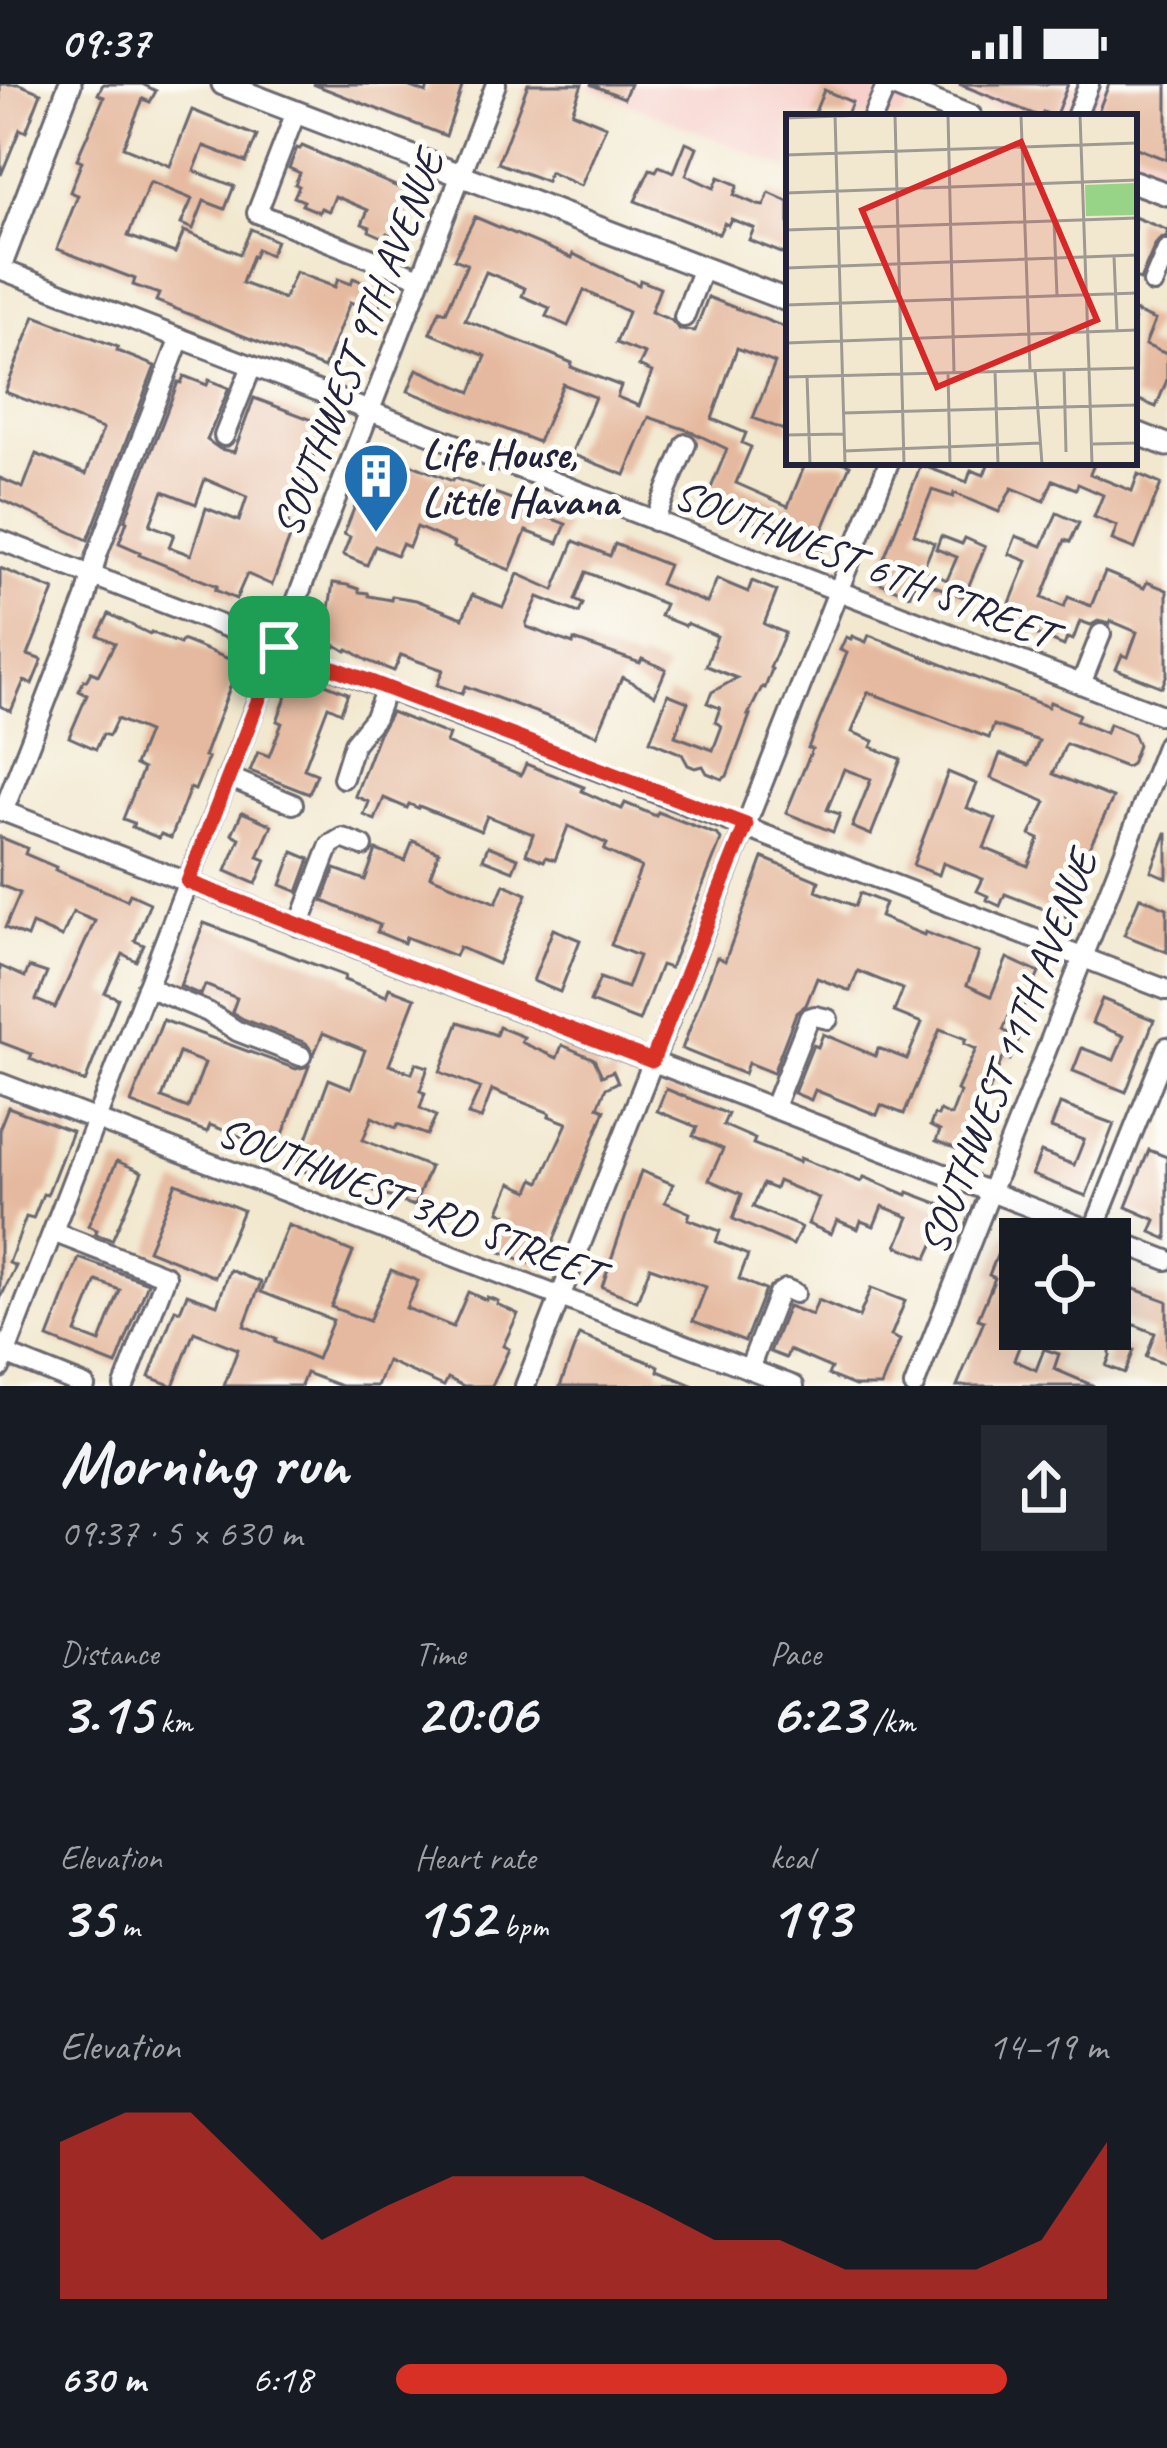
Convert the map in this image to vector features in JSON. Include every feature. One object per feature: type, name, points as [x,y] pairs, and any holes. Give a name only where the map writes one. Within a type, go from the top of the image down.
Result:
[{"type":"main road","points":[[0,268],[70,84]]},
{"type":"main road","points":[[223,84],[786,300]]},
{"type":"main road","points":[[889,84],[934,110]]},
{"type":"main road","points":[[1137,183],[1167,194]]},
{"type":"main road","points":[[1137,433],[1167,445]]},
{"type":"street","name":"SOUTHWEST 9TH AVENUE","points":[[2,1358],[496,84]]},
{"type":"street","points":[[874,114],[889,84]]},
{"type":"street","points":[[1077,114],[1089,84]]},
{"type":"street","points":[[296,112],[256,213],[421,278]]},
{"type":"street","points":[[1154,283],[1167,250]]},
{"type":"street","name":"SOUTHWEST 6TH STREET","points":[[0,268],[1167,717]]},
{"type":"street","points":[[684,317],[703,268]]},
{"type":"street","points":[[180,338],[2,811],[1060,1218]]},
{"type":"street","points":[[224,436],[252,366]]},
{"type":"street","points":[[654,521],[686,443]]},
{"type":"street","points":[[525,1386],[888,465]]},
{"type":"street","points":[[0,540],[1167,989]]},
{"type":"street","points":[[1081,684],[1101,634]]},
{"type":"street","points":[[343,778],[354,743],[375,717],[386,688]]},
{"type":"street","name":"SOUTHWEST 11TH AVENUE","points":[[914,1386],[1167,744]]},
{"type":"street","points":[[228,777],[292,804]]},
{"type":"street","points":[[298,926],[330,845],[342,838],[362,846]]},
{"type":"street","points":[[147,988],[301,1056]]},
{"type":"street","points":[[774,1107],[809,1018],[828,1019]]},
{"type":"street","points":[[1098,1218],[1167,1047]]},
{"type":"street","name":"SOUTHWEST 3RD STREET","points":[[0,1083],[794,1386]]},
{"type":"street","points":[[53,1232],[166,1276],[124,1386]]},
{"type":"street","points":[[1131,1246],[1167,1260]]},
{"type":"street","points":[[749,1369],[778,1294],[786,1289],[795,1293]]},
{"type":"street","points":[[2,1358],[85,1386]]},
{"type":"shaded area","points":[[581,84],[916,84],[904,114],[786,114],[786,168]]},
{"type":"shaded area","points":[[932,84],[1167,84],[1167,175],[1137,164],[1137,114],[1009,114]]},
{"type":"building","points":[[0,84],[19,84],[41,93],[26,132],[20,129],[1,175]]},
{"type":"building","points":[[103,84],[142,84],[156,91],[150,102],[143,99],[123,147],[170,166],[192,110],[257,136],[246,162],[204,146],[194,171],[234,186],[225,209],[204,201],[193,229],[181,224],[192,199],[150,182],[128,236],[175,253],[184,231],[240,254],[251,229],[276,241],[270,255],[257,249],[242,283],[284,299],[295,272],[335,287],[338,279],[351,284],[353,278],[386,291],[377,313],[350,302],[324,368],[156,301],[159,294],[133,285],[135,279],[57,249],[78,195],[70,192],[82,161],[77,159],[104,97],[98,94]]},
{"type":"building","points":[[313,84],[403,84],[426,93],[429,84],[463,84],[446,136]]},
{"type":"building","points":[[528,84],[582,84],[572,112],[606,126],[581,186],[549,172],[546,181],[498,163]]},
{"type":"building","points":[[590,84],[630,84],[624,98]]},
{"type":"building","points":[[959,84],[1068,84],[1056,114],[1034,114]]},
{"type":"building","points":[[1109,84],[1167,84],[1167,160],[1137,148],[1137,114],[1097,114]]},
{"type":"building","points":[[824,90],[852,102],[847,114],[814,114]]},
{"type":"building","points":[[686,142],[697,147],[686,175],[714,188],[719,177],[738,185],[734,195],[758,205],[764,206],[769,193],[786,201],[786,255],[749,240],[754,228],[731,219],[719,234],[635,201],[650,169],[656,171],[659,166],[674,172]]},
{"type":"building","points":[[302,146],[419,196],[405,228],[400,226],[395,237],[387,233],[385,238],[369,231],[362,224],[368,210],[335,196],[329,211],[302,205],[304,201],[294,197],[300,173],[289,168]]},
{"type":"building","points":[[475,217],[639,285],[640,280],[660,288],[651,312],[671,320],[680,330],[695,331],[708,297],[786,328],[786,431],[753,418],[775,363],[737,348],[712,419],[746,433],[742,443],[751,447],[736,483],[788,506],[805,465],[850,465],[822,531],[828,534],[821,552],[725,509],[724,513],[704,505],[727,449],[690,431],[649,417],[625,475],[571,454],[595,397],[563,384],[538,442],[408,391],[417,369],[471,392],[486,356],[430,333],[440,310],[446,312],[467,264],[454,259]],"holes":[[[486,272],[525,288],[522,296],[550,308],[546,316],[568,326],[584,290],[628,312],[616,343],[645,354],[639,366],[652,372],[639,406],[617,397],[621,386],[465,320]]]},
{"type":"building","points":[[1137,218],[1167,230],[1137,279]]},
{"type":"building","points":[[1137,312],[1155,320],[1145,345],[1167,354],[1167,380],[1156,407],[1137,399]]},
{"type":"building","points":[[35,316],[155,366],[88,540],[0,499],[0,478],[23,488],[36,454],[86,474],[103,429],[5,392]]},
{"type":"building","points":[[184,376],[229,388],[207,440],[220,449],[234,452],[254,398],[326,425],[287,524],[294,527],[272,585],[247,574],[236,599],[119,543]],"holes":[[[205,479],[247,497],[239,521],[206,508],[191,555],[169,547],[174,534],[150,525],[163,491],[196,504]]]},
{"type":"building","points":[[385,454],[536,508],[534,512],[566,524],[558,543],[526,531],[510,570],[417,527],[409,547],[402,544],[397,555],[375,546],[367,565],[343,555],[350,537],[344,534],[355,506],[362,509]]},
{"type":"building","points":[[921,465],[967,482],[971,470],[984,475],[988,465],[1094,465],[1090,474],[1132,491],[1138,474],[1161,484],[1135,549],[1112,540],[1117,526],[1094,517],[1103,495],[1078,484],[1076,489],[1053,480],[1044,501],[1012,488],[999,512],[954,493],[953,497],[932,490],[914,534],[934,543],[923,569],[947,580],[957,557],[936,549],[941,536],[962,544],[965,538],[985,547],[964,597],[916,579],[910,595],[875,581]]},
{"type":"building","points":[[1057,513],[1079,523],[1070,542],[1065,540],[1042,598],[1064,607],[1068,597],[1091,606],[1105,572],[1144,588],[1147,582],[1167,590],[1167,674],[1162,687],[1116,669],[1122,655],[1128,657],[1137,632],[1111,621],[1091,625],[1080,621],[1073,640],[1067,638],[1064,646],[1003,620],[1027,561],[1009,554],[1016,536],[1042,546]]},
{"type":"building","points":[[574,541],[610,556],[615,544],[668,565],[660,584],[707,603],[717,579],[748,592],[752,581],[777,591],[764,624],[785,633],[727,776],[722,779],[703,766],[688,765],[682,754],[650,741],[668,694],[688,702],[675,736],[713,750],[722,726],[715,722],[720,708],[707,703],[712,692],[737,678],[706,666],[717,636],[660,616],[665,604],[586,572],[575,600],[583,604],[579,613],[538,597],[527,627],[666,669],[655,695],[622,677],[597,735],[465,686],[462,694],[437,685],[443,670],[401,655],[394,671],[312,634],[329,609],[333,583],[369,596],[416,600],[463,618],[472,595],[503,607],[518,574],[554,590]]},
{"type":"building","points":[[0,568],[54,590],[28,655],[42,660],[32,684],[24,681],[11,711],[0,706]]},
{"type":"building","points":[[109,614],[150,634],[180,644],[182,640],[239,663],[204,757],[208,758],[195,790],[190,788],[171,838],[161,834],[159,838],[123,819],[143,769],[135,765],[148,732],[117,719],[96,749],[69,737],[87,695],[79,691],[84,680],[91,672],[98,675],[115,643],[98,635]]},
{"type":"building","points":[[869,635],[1048,707],[1050,702],[1079,714],[1076,721],[1106,733],[1109,724],[1133,734],[1138,745],[1126,767],[1066,744],[1053,774],[1113,798],[1089,848],[1082,875],[1086,877],[1070,919],[1005,894],[1000,906],[977,891],[983,879],[943,863],[939,875],[913,865],[948,772],[977,784],[967,808],[996,819],[984,848],[1028,866],[1039,839],[1030,835],[1046,802],[991,778],[1000,754],[1029,765],[1039,741],[994,725],[989,738],[868,692],[852,732],[874,741],[871,747],[901,759],[871,835],[852,827],[871,779],[844,769],[827,810],[840,814],[833,832],[786,813],[847,653],[840,650],[846,637],[866,642]]},
{"type":"building","points":[[290,670],[348,693],[341,712],[328,706],[304,769],[317,774],[309,794],[250,771],[258,752],[269,756],[282,723],[277,721]]},
{"type":"building","points":[[391,712],[449,735],[446,743],[521,775],[526,764],[584,787],[582,791],[622,809],[625,803],[718,835],[721,840],[670,968],[661,965],[639,1021],[590,1002],[600,978],[627,988],[639,956],[611,945],[641,867],[568,826],[555,860],[546,857],[544,861],[526,854],[533,834],[487,816],[481,831],[419,806],[409,804],[407,808],[384,798],[375,820],[364,815],[369,802],[355,796]]},
{"type":"building","points":[[242,812],[272,825],[258,857],[266,860],[256,884],[226,871],[240,838],[232,834]]},
{"type":"building","points":[[1167,833],[1167,878],[1151,871]]},
{"type":"building","points":[[0,837],[27,848],[25,854],[55,870],[127,900],[130,894],[150,903],[135,941],[144,945],[136,961],[123,954],[105,993],[118,998],[85,1082],[0,1042],[0,966],[25,977],[29,967],[47,973],[36,1000],[55,1008],[95,921],[73,912],[62,937],[32,924],[27,937],[5,928],[20,893],[0,885]]},
{"type":"building","points":[[413,841],[439,852],[430,876],[496,903],[504,884],[527,894],[498,964],[459,947],[455,956],[406,937],[404,943],[377,932],[380,925],[323,901],[335,869],[365,880],[376,850],[405,861]]},
{"type":"building","points":[[488,846],[518,858],[513,871],[483,859]]},
{"type":"building","points":[[293,852],[310,859],[298,892],[281,885]]},
{"type":"building","points":[[763,858],[819,881],[816,891],[855,906],[860,893],[885,903],[880,917],[979,953],[967,985],[991,996],[1007,958],[1039,973],[1025,1004],[1021,1010],[1013,1007],[1003,1030],[1019,1039],[1010,1060],[1002,1059],[971,1123],[975,1125],[972,1132],[978,1134],[973,1147],[968,1145],[965,1152],[936,1141],[940,1131],[930,1126],[940,1111],[951,1116],[976,1049],[964,1044],[966,1039],[940,1029],[904,1114],[881,1105],[877,1115],[815,1090],[811,1100],[794,1093],[813,1045],[818,1047],[823,1034],[875,1056],[878,1048],[907,1059],[922,1023],[894,1012],[903,989],[858,971],[850,991],[817,978],[806,1005],[796,1013],[773,1073],[748,1063],[744,1074],[682,1049],[717,957],[725,961]]},
{"type":"building","points":[[1140,897],[1167,908],[1167,952],[1124,935]]},
{"type":"building","points":[[204,923],[386,996],[389,988],[415,998],[389,1065],[412,1073],[416,1063],[428,1067],[420,1108],[436,1116],[427,1135],[372,1117],[363,1140],[430,1167],[414,1206],[316,1169],[314,1175],[296,1168],[329,1079],[351,1088],[365,1050],[323,1033],[314,1054],[306,1043],[232,1012],[237,998],[205,985],[201,995],[180,986]]},
{"type":"building","points":[[553,929],[580,940],[560,992],[533,981]]},
{"type":"building","points":[[1102,999],[1154,1020],[1126,1092],[1073,1071],[1082,1048],[1114,1060],[1124,1036],[1092,1023]]},
{"type":"building","points":[[163,1020],[296,1069],[309,1066],[277,1150],[210,1125],[207,1132],[131,1103]],"holes":[[[179,1053],[205,1063],[188,1108],[162,1098]]]},
{"type":"building","points":[[459,1022],[496,1035],[499,1027],[557,1058],[562,1045],[594,1059],[602,1076],[613,1071],[618,1082],[606,1088],[598,1107],[605,1110],[543,1268],[493,1249],[506,1214],[499,1211],[511,1183],[529,1191],[534,1179],[540,1182],[567,1123],[492,1090],[481,1119],[468,1115],[480,1088],[440,1072]]},
{"type":"building","points":[[666,1089],[728,1114],[723,1125],[755,1139],[753,1144],[950,1208],[927,1258],[897,1246],[909,1217],[882,1206],[874,1226],[861,1221],[858,1229],[837,1220],[831,1234],[808,1224],[819,1198],[778,1181],[775,1189],[763,1184],[753,1207],[801,1227],[793,1245],[733,1219],[742,1194],[709,1180],[723,1149],[693,1136],[697,1127],[657,1111]]},
{"type":"building","points":[[1060,1104],[1114,1124],[1086,1196],[1032,1175],[1041,1152],[1074,1165],[1084,1140],[1051,1128]]},
{"type":"building","points":[[8,1107],[72,1131],[47,1195],[43,1194],[33,1219],[26,1217],[9,1263],[16,1266],[0,1299],[0,1127]]},
{"type":"building","points":[[1149,1150],[1167,1157],[1167,1239],[1151,1232],[1156,1220],[1126,1207]]},
{"type":"building","points":[[117,1161],[142,1172],[112,1240],[88,1226]]},
{"type":"building","points":[[641,1171],[673,1184],[665,1202],[690,1213],[688,1219],[720,1231],[716,1242],[748,1255],[739,1279],[765,1290],[745,1341],[693,1321],[706,1287],[650,1267],[637,1301],[602,1287]]},
{"type":"building","points":[[176,1183],[243,1210],[215,1277],[148,1250]]},
{"type":"building","points":[[288,1225],[353,1252],[331,1307],[369,1321],[391,1270],[418,1281],[406,1308],[453,1327],[468,1292],[498,1301],[518,1314],[492,1386],[464,1386],[448,1378],[444,1386],[387,1361],[377,1386],[341,1386],[306,1373],[301,1386],[224,1386],[238,1349],[194,1332],[173,1386],[149,1377],[175,1309],[180,1311],[187,1294],[217,1305],[230,1270],[261,1282],[244,1326],[317,1359],[333,1320],[261,1292]]},
{"type":"building","points":[[999,1251],[999,1350],[1018,1350],[1014,1360],[1036,1370],[1044,1350],[1059,1354],[1054,1369],[1094,1386],[957,1386],[984,1321],[978,1319],[995,1278],[989,1275]]},
{"type":"building","points":[[79,1258],[148,1283],[116,1365],[48,1338]],"holes":[[[97,1281],[120,1290],[100,1342],[76,1333]]]},
{"type":"building","points":[[871,1288],[905,1301],[891,1336],[900,1340],[881,1386],[855,1386],[828,1375],[831,1368],[789,1350],[786,1358],[770,1352],[788,1306],[812,1315],[818,1300],[859,1317]]},
{"type":"building","points":[[1131,1288],[1167,1301],[1167,1365],[1146,1357],[1155,1333],[1131,1323]]},
{"type":"building","points":[[579,1335],[659,1366],[658,1371],[694,1386],[560,1386]]},
{"type":"building","points":[[1110,1350],[1134,1350],[1125,1373],[1106,1366]]},
{"type":"place","name":"Life House, Little Havana","points":[[376,535]]},
{"type":"route","points":[[279,647],[746,825],[652,1061],[188,882],[279,647]]}]
